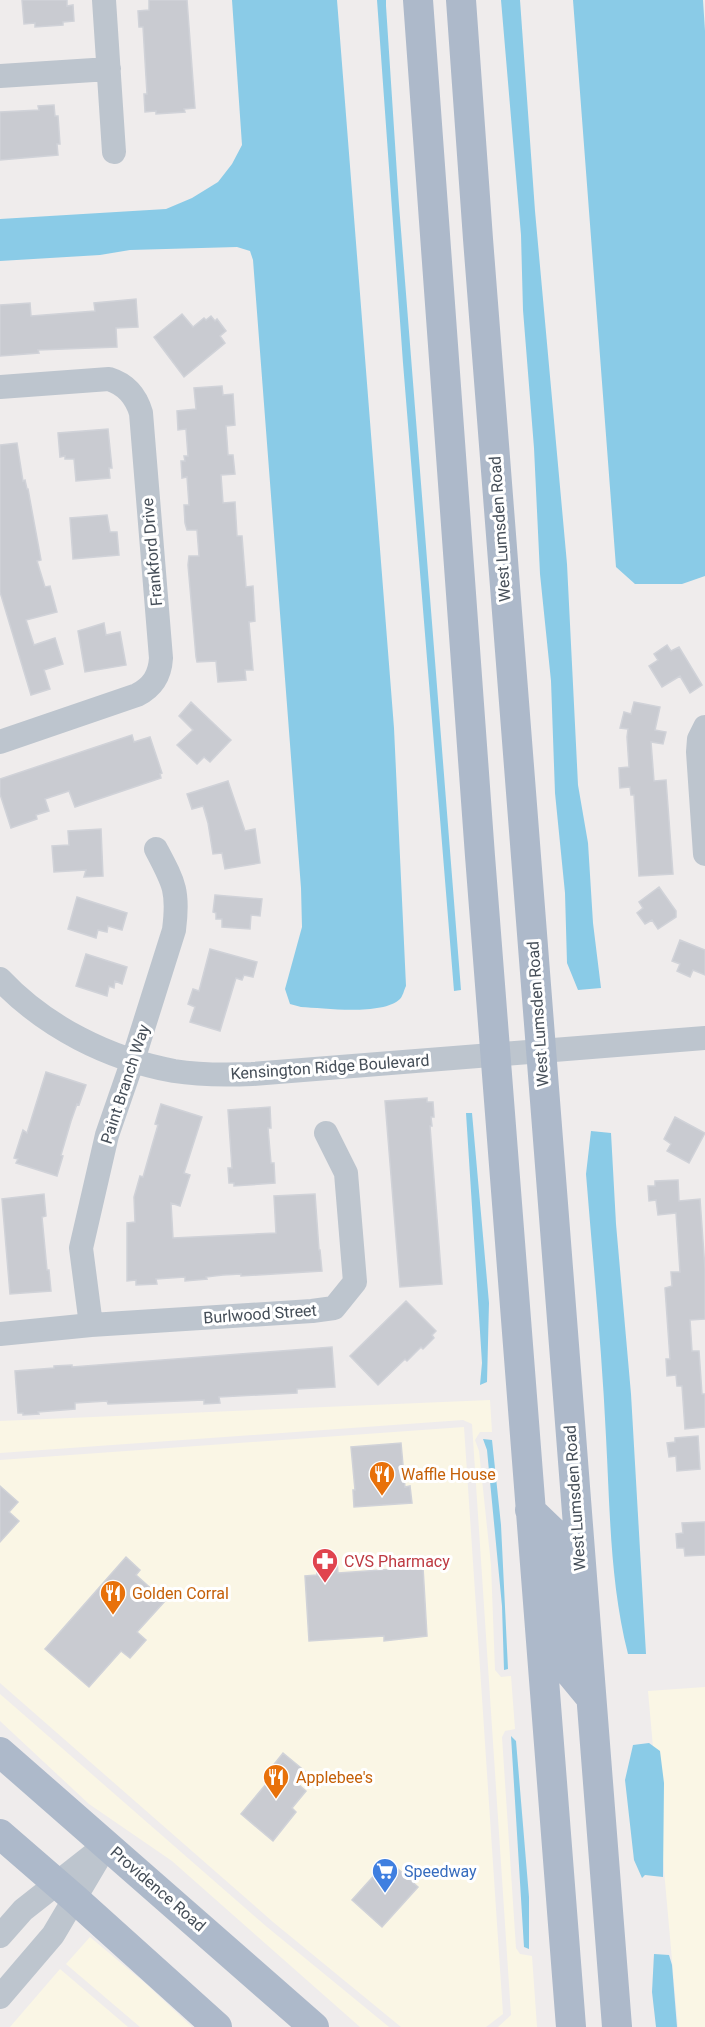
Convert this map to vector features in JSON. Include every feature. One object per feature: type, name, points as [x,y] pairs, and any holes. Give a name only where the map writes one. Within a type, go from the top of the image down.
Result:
[{"type":"main road","points":[[418,0],[495,1054],[571,2027]]},
{"type":"main road","name":"West Lumsden Road","points":[[461,0],[616,2027]]},
{"type":"main road","points":[[530,1510],[555,1534],[567,1669],[591,1698]]},
{"type":"main road","name":"Providence Road","points":[[0,1752],[314,2027]]},
{"type":"main road","points":[[0,1834],[66,1890],[217,2027]]},
{"type":"street","points":[[104,0],[114,152]]},
{"type":"street","points":[[0,76],[109,69]]},
{"type":"street","name":"Frankford Drive","points":[[0,387],[109,379],[122,385],[134,397],[141,412],[160,658],[159,671],[153,684],[137,695],[2,734]]},
{"type":"street","points":[[705,727],[699,739],[698,752],[705,854]]},
{"type":"street","name":"Paint Branch Way","points":[[91,1325],[81,1248],[107,1135],[174,930],[176,911],[173,881],[156,849]]},
{"type":"street","name":"Kensington Ridge Boulevard","points":[[0,979],[38,1013],[57,1026],[91,1043],[133,1060],[189,1073],[252,1074],[705,1038]]},
{"type":"street","name":"Burlwood Street","points":[[0,1334],[91,1325],[334,1308],[355,1282],[346,1173],[326,1133]]},
{"type":"street","points":[[0,1936],[23,1910],[66,1890],[107,1844]]},
{"type":"street","points":[[0,1997],[53,1935],[66,1890]]},
{"type":"shaded area","points":[[490,1400],[492,1432],[480,1432],[475,1440],[479,1451],[491,1565],[495,1670],[501,1677],[511,1676],[515,1729],[505,1731],[502,1737],[516,1948],[520,1954],[532,1956],[537,2027],[498,2027],[511,2015],[472,1424],[463,1420],[0,1453],[0,1421]]},
{"type":"shaded area","points":[[464,1427],[503,2014],[486,2027],[401,2027],[273,1922],[0,1683],[0,1460]]},
{"type":"shaded area","points":[[705,1687],[705,2027],[678,2027],[648,1691]]},
{"type":"shaded area","points":[[0,1694],[267,1927],[389,2027],[360,2027],[172,1861],[89,1804],[0,1721]]},
{"type":"shaded area","points":[[90,1937],[146,1984],[192,2027],[140,2027],[66,1964]]},
{"type":"shaded area","points":[[60,1969],[128,2027],[10,2027]]},
{"type":"water","points":[[232,0],[337,0],[394,728],[406,986],[400,999],[380,1008],[352,1010],[301,1007],[290,1004],[285,989],[302,927],[301,888],[253,260],[250,251],[237,247],[130,250],[100,255],[0,261],[0,219],[166,209],[192,198],[218,182],[232,164],[242,145]]},
{"type":"water","points":[[377,0],[386,0],[399,205],[461,990],[454,991],[403,363]]},
{"type":"water","points":[[501,0],[520,0],[535,211],[567,564],[578,785],[588,843],[593,923],[601,988],[578,990],[567,963],[565,893],[555,793],[551,681],[540,574],[534,448],[523,310],[521,235]]},
{"type":"water","points":[[573,0],[703,0],[705,31],[705,576],[682,584],[635,584],[616,567]]},
{"type":"water","points":[[466,1113],[472,1113],[489,1303],[487,1382],[480,1385],[482,1363]]},
{"type":"water","points":[[591,1131],[611,1133],[616,1224],[631,1394],[646,1654],[628,1654],[614,1573],[602,1372],[586,1174]]},
{"type":"water","points":[[483,1439],[492,1440],[501,1525],[508,1669],[504,1670],[502,1606],[487,1450]]},
{"type":"water","points":[[511,1736],[516,1741],[529,1897],[529,1949],[524,1947]]},
{"type":"water","points":[[649,1743],[660,1751],[664,1783],[663,1877],[645,1875],[642,1878],[634,1860],[625,1780],[633,1745]]},
{"type":"water","points":[[654,1954],[669,1955],[672,1965],[677,2027],[656,2027],[652,1992]]},
{"type":"building","points":[[22,0],[67,0],[67,6],[73,5],[74,21],[63,22],[63,25],[35,27],[35,23],[24,24]]},
{"type":"building","points":[[149,0],[187,0],[195,108],[184,109],[185,112],[156,114],[156,111],[145,112],[144,94],[147,94],[143,27],[139,27],[138,11],[149,10]]},
{"type":"building","points":[[54,105],[55,116],[58,116],[60,144],[57,144],[58,155],[0,160],[0,112],[39,110],[38,106]]},
{"type":"building","points":[[136,299],[138,327],[116,328],[117,347],[38,350],[39,353],[0,356],[0,305],[30,303],[31,316],[95,311],[94,303]]},
{"type":"building","points":[[182,314],[193,327],[204,318],[206,320],[211,316],[215,321],[217,319],[226,331],[220,336],[225,343],[184,377],[154,337]]},
{"type":"building","points":[[222,386],[223,395],[233,394],[235,425],[226,426],[228,455],[233,455],[235,474],[221,475],[223,503],[235,502],[237,536],[242,536],[246,587],[253,586],[255,621],[249,622],[253,670],[245,670],[246,680],[218,682],[216,661],[197,662],[196,657],[188,565],[189,556],[199,556],[197,530],[187,530],[185,523],[184,505],[189,505],[187,477],[182,478],[181,461],[185,461],[184,456],[188,456],[186,429],[178,430],[177,411],[196,409],[194,388]]},
{"type":"building","points":[[108,429],[112,468],[109,468],[110,478],[76,481],[74,459],[60,457],[58,433]]},
{"type":"building","points":[[17,443],[41,560],[37,561],[45,587],[50,586],[57,612],[26,620],[34,645],[55,638],[63,664],[44,670],[50,689],[31,695],[0,592],[0,445]]},
{"type":"building","points":[[107,515],[110,532],[117,532],[119,555],[73,559],[70,518]]},
{"type":"building","points":[[104,623],[106,635],[120,632],[126,665],[85,672],[78,631]]},
{"type":"building","points":[[667,645],[671,651],[679,647],[702,685],[690,693],[680,676],[662,687],[649,666],[658,660],[654,654]]},
{"type":"building","points":[[191,702],[231,740],[210,762],[204,757],[197,764],[177,745],[193,730],[179,716]]},
{"type":"building","points":[[634,702],[660,707],[655,730],[666,732],[663,744],[651,742],[654,781],[666,780],[673,874],[639,876],[634,795],[631,795],[630,787],[620,788],[619,768],[629,767],[628,729],[620,728],[624,712],[631,714]]},
{"type":"building","points":[[132,735],[134,742],[150,737],[162,773],[161,778],[75,807],[69,791],[45,799],[49,811],[36,815],[37,819],[11,828],[0,794],[0,779]]},
{"type":"building","points":[[228,781],[245,831],[255,829],[260,863],[225,869],[222,853],[213,854],[203,806],[192,809],[187,794]]},
{"type":"building","points":[[101,829],[103,876],[84,877],[86,870],[54,872],[52,846],[69,845],[68,831]]},
{"type":"building","points":[[659,887],[676,911],[676,917],[658,929],[652,920],[645,924],[637,913],[643,908],[639,902]]},
{"type":"building","points":[[215,895],[262,899],[260,916],[251,915],[250,929],[222,927],[222,919],[216,919],[216,913],[213,912]]},
{"type":"building","points":[[77,897],[127,913],[122,930],[108,926],[107,932],[98,930],[96,938],[68,929]]},
{"type":"building","points":[[680,940],[705,950],[705,975],[693,970],[690,977],[677,971],[680,964],[672,961]]},
{"type":"building","points":[[210,949],[257,962],[253,977],[244,975],[242,980],[236,978],[220,1031],[190,1022],[195,1007],[188,1004],[193,989],[199,991]]},
{"type":"building","points":[[86,954],[127,967],[122,984],[115,981],[114,988],[109,986],[107,996],[76,986]]},
{"type":"building","points":[[46,1072],[86,1085],[71,1121],[57,1176],[16,1163],[18,1159],[14,1158],[23,1130],[27,1133]]},
{"type":"building","points":[[427,1098],[427,1102],[433,1102],[434,1117],[431,1117],[432,1126],[430,1126],[442,1284],[400,1287],[385,1101]]},
{"type":"building","points":[[161,1104],[202,1117],[184,1173],[190,1175],[180,1206],[171,1203],[173,1238],[276,1233],[274,1196],[315,1194],[322,1271],[223,1275],[185,1281],[185,1277],[156,1279],[157,1284],[136,1285],[136,1280],[127,1281],[127,1223],[135,1222],[134,1197],[140,1176],[143,1177],[158,1125],[155,1124]]},
{"type":"building","points":[[270,1107],[271,1128],[268,1128],[275,1183],[234,1186],[234,1183],[229,1183],[228,1168],[232,1168],[228,1110]]},
{"type":"building","points":[[675,1117],[705,1133],[689,1163],[667,1151],[671,1144],[664,1139]]},
{"type":"building","points":[[678,1180],[679,1201],[700,1199],[705,1269],[705,1319],[690,1320],[692,1351],[699,1351],[702,1394],[705,1394],[705,1427],[685,1429],[682,1386],[677,1386],[676,1375],[667,1376],[666,1359],[670,1359],[665,1288],[672,1286],[671,1272],[680,1272],[676,1213],[658,1215],[656,1200],[649,1201],[648,1186],[655,1186],[655,1181]]},
{"type":"building","points":[[44,1194],[46,1216],[42,1217],[51,1291],[10,1294],[2,1199]]},
{"type":"building","points":[[406,1301],[436,1331],[432,1335],[434,1338],[407,1361],[405,1359],[378,1385],[350,1356]]},
{"type":"building","points":[[332,1347],[335,1387],[297,1389],[297,1393],[219,1397],[220,1403],[204,1404],[204,1400],[108,1404],[107,1401],[75,1403],[75,1409],[38,1412],[39,1414],[18,1413],[15,1371],[54,1368],[54,1366],[72,1365],[72,1367]]},
{"type":"building","points":[[698,1436],[700,1469],[677,1471],[676,1456],[669,1457],[667,1443],[675,1442],[675,1438]]},
{"type":"building","points":[[401,1443],[405,1487],[410,1486],[412,1503],[354,1507],[353,1490],[355,1490],[351,1447]]},
{"type":"building","points":[[0,1486],[18,1502],[9,1512],[19,1521],[0,1542]]},
{"type":"building","points":[[705,1522],[705,1555],[685,1556],[684,1548],[677,1548],[676,1534],[683,1533],[682,1523]]},
{"type":"building","name":"Golden Corral","points":[[126,1557],[140,1570],[136,1575],[165,1601],[137,1632],[146,1640],[130,1658],[121,1651],[89,1687],[45,1649]]},
{"type":"building","name":"CVS Pharmacy","points":[[337,1561],[338,1573],[423,1567],[427,1636],[384,1641],[384,1636],[309,1641],[305,1576],[317,1575],[316,1563]]},
{"type":"building","name":"Applebee's","points":[[283,1753],[306,1772],[297,1783],[306,1791],[292,1808],[296,1812],[273,1841],[241,1814],[277,1771],[272,1767]]},
{"type":"building","name":"Speedway","points":[[388,1860],[418,1887],[382,1927],[352,1900]]},
{"type":"place","name":"Waffle House","points":[[382,1497]]},
{"type":"place","name":"CVS Pharmacy","points":[[325,1584]]},
{"type":"place","name":"Golden Corral","points":[[113,1616]]},
{"type":"place","name":"Applebee's","points":[[276,1800]]},
{"type":"place","name":"Speedway","points":[[385,1894]]}]
